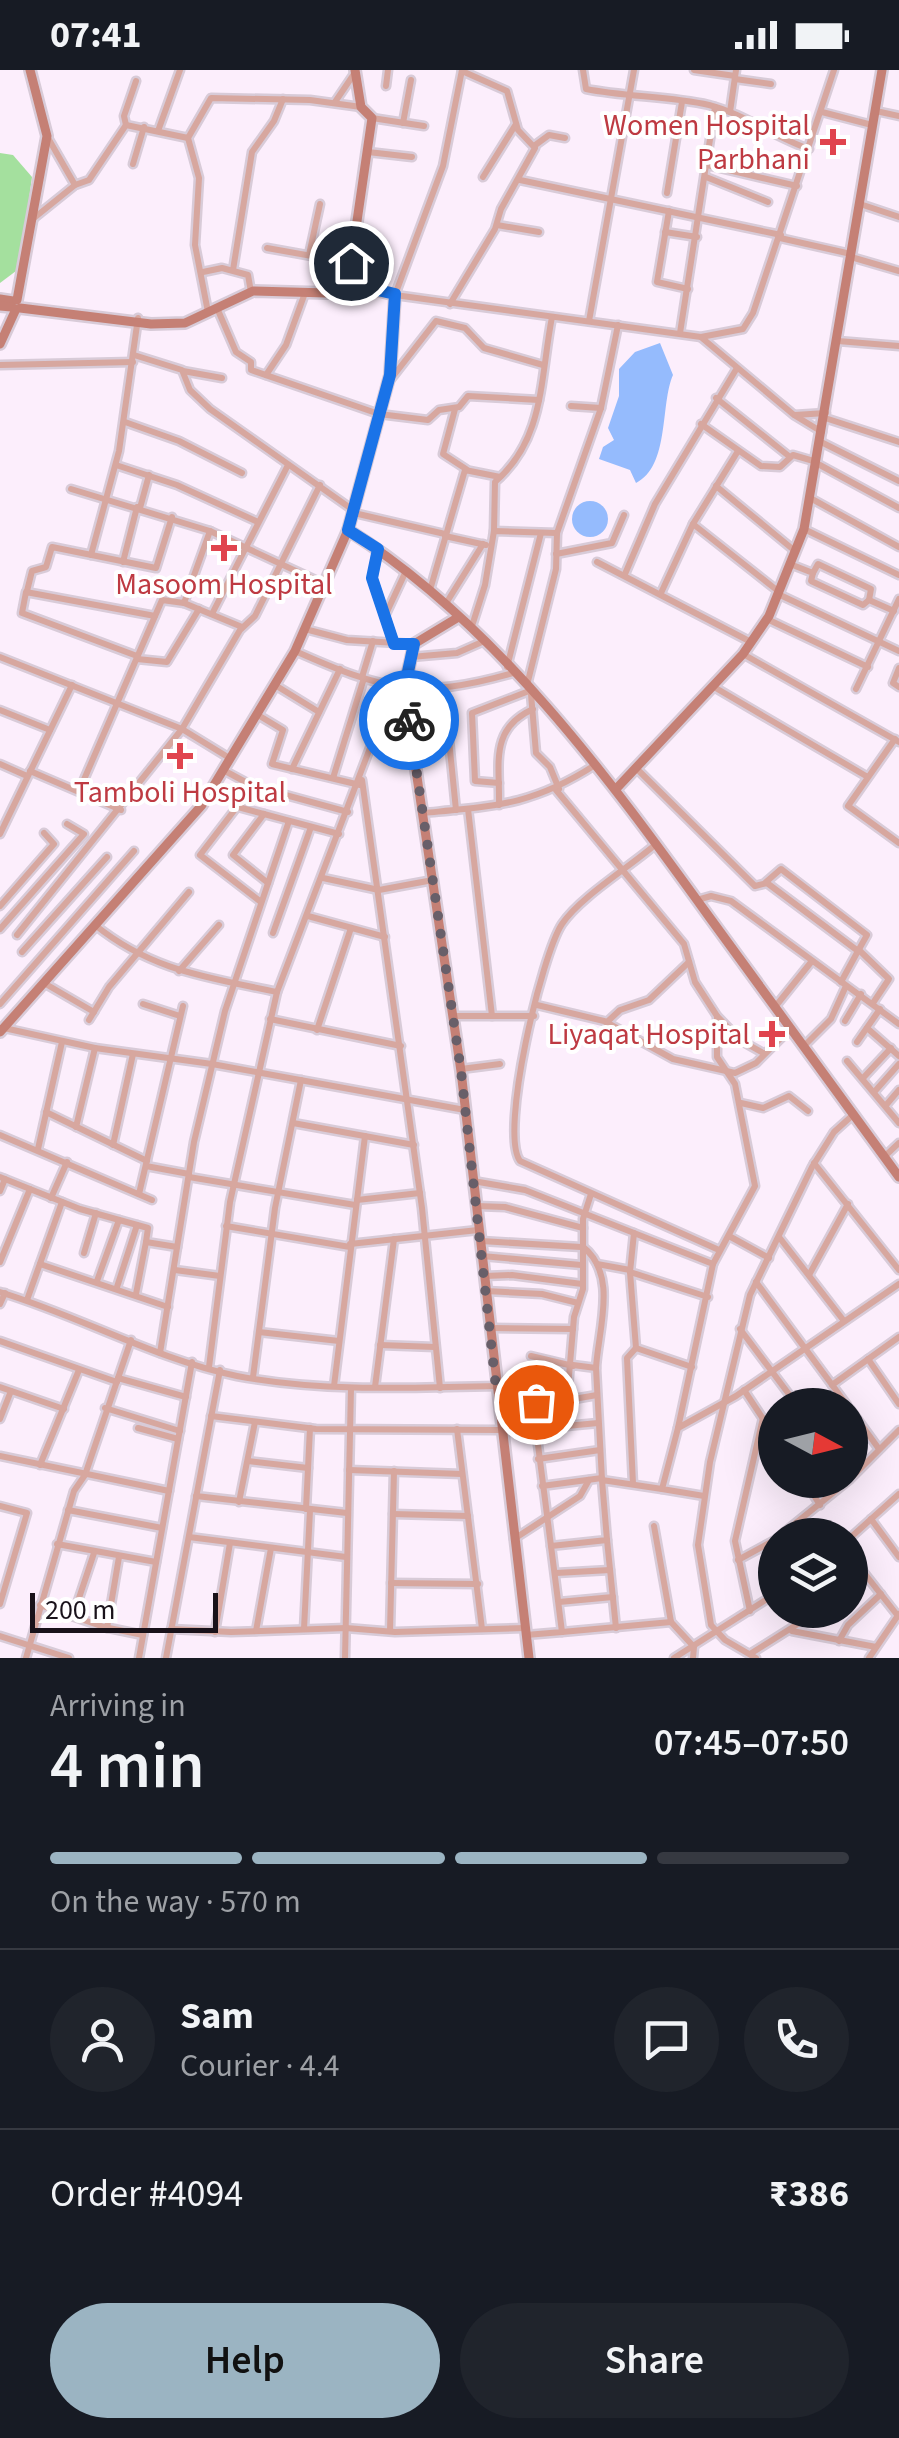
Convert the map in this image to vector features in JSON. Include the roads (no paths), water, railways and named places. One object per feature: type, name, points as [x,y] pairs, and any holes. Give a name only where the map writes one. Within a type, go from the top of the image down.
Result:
[{"type":"street","points":[[30,70],[47,136],[75,185]]},
{"type":"street","points":[[158,131],[180,70]]},
{"type":"street","points":[[386,86],[388,70]]},
{"type":"street","points":[[2,1030],[202,805],[232,760],[305,629],[354,512],[387,384],[395,294],[443,166],[462,70],[507,92],[516,123],[534,146]]},
{"type":"street","points":[[583,70],[586,88],[714,107],[809,149]]},
{"type":"street","points":[[589,321],[634,70]]},
{"type":"street","points":[[694,70],[771,84]]},
{"type":"street","points":[[372,118],[349,276],[344,282],[450,304],[701,338],[743,330],[781,236],[834,70]]},
{"type":"street","points":[[616,788],[744,654],[779,593],[804,529],[882,70]]},
{"type":"street","points":[[334,103],[354,72]]},
{"type":"street","points":[[354,72],[360,107]]},
{"type":"street","points":[[730,112],[736,75]]},
{"type":"street","points":[[34,218],[75,185],[89,180],[126,125],[124,116],[136,80]]},
{"type":"street","points":[[403,122],[411,80]]},
{"type":"street","points":[[424,126],[372,118],[360,107],[334,103],[210,98],[188,138],[199,178],[195,245],[212,310],[236,352],[250,360],[251,370],[379,414],[428,420],[439,410],[455,409]]},
{"type":"street","points":[[233,270],[252,152],[274,121],[283,99]]},
{"type":"street","points":[[668,193],[682,102]]},
{"type":"street","points":[[680,334],[714,107]]},
{"type":"street","points":[[876,111],[899,116]]},
{"type":"street","points":[[822,112],[873,125]]},
{"type":"street","points":[[483,177],[516,123]]},
{"type":"street","points":[[126,125],[188,138]]},
{"type":"street","points":[[133,164],[144,127]]},
{"type":"street","points":[[450,304],[497,225],[501,209],[520,180],[534,146],[549,135],[564,138]]},
{"type":"street","points":[[0,344],[34,218],[47,136]]},
{"type":"street","points":[[368,152],[412,157]]},
{"type":"street","points":[[707,165],[797,186]]},
{"type":"street","points":[[706,177],[768,202]]},
{"type":"street","points":[[520,180],[781,236],[899,270]]},
{"type":"street","points":[[309,255],[320,204]]},
{"type":"street","points":[[860,204],[899,216]]},
{"type":"street","points":[[669,211],[657,282],[688,289]]},
{"type":"street","points":[[497,225],[539,232]]},
{"type":"street","points":[[666,232],[697,237]]},
{"type":"street","points":[[267,248],[351,263]]},
{"type":"street","points":[[203,272],[233,270],[250,276],[252,292]]},
{"type":"street","points":[[12,304],[157,323],[185,323],[252,292],[305,292],[352,286]]},
{"type":"street","points":[[266,375],[287,342],[305,292]]},
{"type":"street","points":[[444,606],[457,592],[494,531],[494,485],[530,440],[538,418],[542,365],[552,317]]},
{"type":"street","points":[[91,555],[109,500],[125,422],[138,320]]},
{"type":"street","points":[[387,384],[436,322],[466,328],[484,348],[542,365]]},
{"type":"street","points":[[618,324],[601,408],[557,534],[529,691],[536,754],[550,767],[558,790],[622,873],[684,944],[702,997],[740,1040],[763,1053]]},
{"type":"street","points":[[701,338],[822,437],[899,481]]},
{"type":"street","points":[[838,340],[899,346]]},
{"type":"street","points":[[0,365],[133,358],[160,360],[183,372],[222,378]]},
{"type":"street","points":[[625,574],[647,519],[737,368]]},
{"type":"street","points":[[183,372],[183,381],[200,400],[354,512],[488,545]]},
{"type":"street","points":[[501,477],[466,469],[443,454],[455,409],[468,396],[539,400]]},
{"type":"street","points":[[716,398],[790,457],[818,463],[899,508]]},
{"type":"street","points":[[571,406],[601,408]]},
{"type":"street","points":[[794,415],[826,415],[899,442]]},
{"type":"street","points":[[125,422],[179,441],[242,474]]},
{"type":"street","points":[[701,424],[762,466],[780,467],[790,457]]},
{"type":"street","points":[[661,592],[693,524],[738,451]]},
{"type":"street","points":[[116,465],[149,475],[258,522]]},
{"type":"street","points":[[212,614],[288,465]]},
{"type":"street","points":[[429,591],[466,469]]},
{"type":"street","points":[[122,562],[149,475]]},
{"type":"street","points":[[17,935],[121,810],[182,729],[242,627],[255,616],[320,485]]},
{"type":"street","points":[[716,486],[794,551]]},
{"type":"street","points":[[70,490],[210,531],[324,584]]},
{"type":"street","points":[[812,499],[899,547]]},
{"type":"street","points":[[556,554],[612,543],[624,515]]},
{"type":"street","points":[[172,517],[159,566],[152,569],[52,547],[46,567],[32,570],[22,613],[137,657],[167,662],[199,608]]},
{"type":"street","points":[[693,524],[779,593],[899,651]]},
{"type":"street","points":[[804,529],[899,575]]},
{"type":"street","points":[[348,530],[407,570],[471,631],[616,788],[899,1177]]},
{"type":"street","points":[[184,603],[210,531]]},
{"type":"street","points":[[494,531],[557,534]]},
{"type":"street","points":[[510,670],[541,533]]},
{"type":"street","points":[[471,631],[488,545]]},
{"type":"street","points":[[378,549],[372,578],[394,644]]},
{"type":"street","points":[[597,562],[752,642]]},
{"type":"street","points":[[790,564],[813,572]]},
{"type":"street","points":[[818,564],[871,590],[868,600],[864,605],[811,581],[813,572],[818,564]]},
{"type":"street","points":[[385,616],[407,570]]},
{"type":"street","points":[[27,590],[155,616]]},
{"type":"street","points":[[79,791],[163,598],[199,608],[242,627]]},
{"type":"street","points":[[856,689],[899,599]]},
{"type":"street","points":[[868,600],[894,611]]},
{"type":"street","points":[[305,629],[347,640],[414,644],[457,618]]},
{"type":"street","points":[[766,619],[868,666]]},
{"type":"street","points":[[333,778],[373,641]]},
{"type":"street","points":[[408,657],[457,653],[482,642]]},
{"type":"street","points":[[414,644],[408,657],[404,690],[460,1069],[529,1658]]},
{"type":"street","points":[[294,651],[404,690],[444,690],[510,670]]},
{"type":"street","points":[[744,654],[897,741],[848,801],[849,809],[899,843]]},
{"type":"street","points":[[0,657],[182,729],[232,760]]},
{"type":"street","points":[[899,668],[893,682],[899,688]]},
{"type":"street","points":[[292,769],[340,670]]},
{"type":"street","points":[[275,684],[319,712]]},
{"type":"street","points":[[0,834],[72,685]]},
{"type":"street","points":[[714,687],[866,776]]},
{"type":"street","points":[[444,690],[456,810]]},
{"type":"street","points":[[500,783],[475,781],[472,713],[529,691]]},
{"type":"street","points":[[499,806],[503,732],[514,718],[532,709]]},
{"type":"street","points":[[0,710],[50,730]]},
{"type":"street","points":[[258,715],[283,730],[270,762],[361,782]]},
{"type":"street","points":[[209,1367],[233,1184],[277,992],[380,726],[408,719]]},
{"type":"street","points":[[0,764],[121,810]]},
{"type":"street","points":[[424,813],[499,806],[558,790],[595,766]]},
{"type":"street","points":[[636,767],[754,886],[766,882],[781,869],[867,935],[831,1018],[804,1046]]},
{"type":"street","points":[[225,771],[253,786],[348,812]]},
{"type":"street","points":[[361,782],[401,1046],[440,1388]]},
{"type":"street","points":[[253,786],[200,855],[261,902]]},
{"type":"street","points":[[238,806],[339,834]]},
{"type":"street","points":[[468,808],[492,1016]]},
{"type":"street","points":[[264,814],[233,855],[268,882]]},
{"type":"street","points":[[160,1353],[212,1064],[233,982],[289,821]]},
{"type":"street","points":[[0,929],[84,834],[67,824]]},
{"type":"street","points":[[273,933],[311,827]]},
{"type":"street","points":[[1,902],[54,844],[44,832]]},
{"type":"street","points":[[656,844],[564,921],[534,1016],[511,1118],[514,1151],[520,1161],[719,1250]]},
{"type":"street","points":[[1,1000],[134,851]]},
{"type":"street","points":[[22,952],[108,857]]},
{"type":"street","points":[[322,878],[379,890],[434,880]]},
{"type":"street","points":[[766,882],[858,950],[889,979],[857,1042]]},
{"type":"street","points":[[44,983],[91,1016],[136,954],[189,892]]},
{"type":"street","points":[[697,900],[712,896],[732,901],[899,1024]]},
{"type":"street","points":[[69,900],[81,911]]},
{"type":"street","points":[[308,916],[386,937]]},
{"type":"street","points":[[178,971],[218,924]]},
{"type":"street","points":[[95,926],[136,954],[178,971],[277,992]]},
{"type":"street","points":[[317,1030],[351,928]]},
{"type":"street","points":[[607,1022],[620,1010],[649,1000],[690,961]]},
{"type":"street","points":[[775,1007],[812,961]]},
{"type":"street","points":[[845,1021],[861,994]]},
{"type":"street","points":[[143,1004],[180,1016]]},
{"type":"street","points":[[139,1194],[183,1006]]},
{"type":"street","points":[[537,1006],[607,1022],[673,1059],[728,1072],[746,1070],[791,1028]]},
{"type":"street","points":[[453,1016],[534,1016]]},
{"type":"street","points":[[662,1488],[713,1264],[755,1186],[740,1102],[716,1051],[718,1016]]},
{"type":"street","points":[[270,1019],[401,1046]]},
{"type":"street","points":[[867,1028],[899,1056]]},
{"type":"street","points":[[2,1030],[465,1110]]},
{"type":"street","points":[[38,1149],[62,1042]]},
{"type":"street","points":[[76,1128],[96,1048]]},
{"type":"street","points":[[864,1077],[891,1048]]},
{"type":"street","points":[[113,1145],[133,1053]]},
{"type":"street","points":[[848,1061],[898,1118]]},
{"type":"street","points":[[460,1069],[500,1064]]},
{"type":"street","points":[[876,1090],[899,1064]]},
{"type":"street","points":[[253,1377],[278,1192],[302,1080]]},
{"type":"street","points":[[887,1104],[899,1090]]},
{"type":"street","points":[[740,1102],[762,1108],[789,1096],[808,1111]]},
{"type":"street","points":[[46,1112],[146,1164],[189,1176],[356,1202],[420,1193]]},
{"type":"street","points":[[796,1628],[753,1656],[714,1631],[699,1555],[704,1496],[740,1328],[756,1282],[814,1164],[834,1132],[854,1114]]},
{"type":"street","points":[[292,1122],[414,1146]]},
{"type":"street","points":[[0,1135],[152,1200]]},
{"type":"street","points":[[334,1386],[365,1136]]},
{"type":"street","points":[[884,1156],[899,1143]]},
{"type":"street","points":[[51,1198],[67,1162]]},
{"type":"street","points":[[814,1164],[899,1270]]},
{"type":"street","points":[[0,1191],[2,1178],[96,1214],[148,1228],[136,1294]]},
{"type":"street","points":[[473,1181],[525,1190],[713,1264]]},
{"type":"street","points":[[1,1256],[30,1190]]},
{"type":"street","points":[[567,1399],[582,1284],[582,1228],[590,1194]]},
{"type":"street","points":[[26,1300],[62,1202]]},
{"type":"street","points":[[809,1275],[848,1204]]},
{"type":"street","points":[[476,1206],[505,1206],[582,1228]]},
{"type":"street","points":[[84,1253],[96,1214]]},
{"type":"street","points":[[97,1281],[119,1220]]},
{"type":"street","points":[[117,1287],[137,1225]]},
{"type":"street","points":[[226,1226],[350,1245],[425,1235],[479,1235],[581,1246],[602,1279],[603,1326],[596,1368],[598,1423],[616,1628]]},
{"type":"street","points":[[633,1484],[627,1358],[636,1348],[630,1271],[634,1233]]},
{"type":"street","points":[[729,1236],[769,1258]]},
{"type":"street","points":[[779,1237],[844,1320]]},
{"type":"street","points":[[374,1387],[394,1239]]},
{"type":"street","points":[[146,1242],[177,1247]]},
{"type":"street","points":[[481,1256],[581,1265]]},
{"type":"street","points":[[40,1264],[168,1307]]},
{"type":"street","points":[[596,1264],[708,1297]]},
{"type":"street","points":[[175,1270],[220,1276]]},
{"type":"street","points":[[484,1276],[512,1275],[582,1284]]},
{"type":"street","points":[[756,1282],[834,1388]]},
{"type":"street","points":[[678,1428],[744,1390],[899,1284]]},
{"type":"street","points":[[485,1291],[542,1294],[578,1303]]},
{"type":"street","points":[[0,1304],[2,1293],[160,1353],[253,1377],[351,1388],[532,1385],[537,1402]]},
{"type":"street","points":[[490,1328],[573,1330]]},
{"type":"street","points":[[740,1328],[786,1388]]},
{"type":"street","points":[[258,1332],[339,1341]]},
{"type":"street","points":[[832,1385],[899,1338]]},
{"type":"street","points":[[0,1340],[79,1370],[186,1396]]},
{"type":"street","points":[[26,1658],[68,1510],[131,1340]]},
{"type":"street","points":[[380,1344],[435,1347]]},
{"type":"street","points":[[636,1348],[692,1367]]},
{"type":"street","points":[[532,1356],[596,1368]]},
{"type":"street","points":[[868,1360],[899,1404]]},
{"type":"street","points":[[139,1658],[192,1362]]},
{"type":"street","points":[[40,1465],[79,1370]]},
{"type":"street","points":[[166,1658],[220,1370]]},
{"type":"street","points":[[0,1386],[64,1409]]},
{"type":"street","points":[[345,1658],[351,1388]]},
{"type":"street","points":[[744,1390],[758,1411]]},
{"type":"street","points":[[0,1419],[11,1391]]},
{"type":"street","points":[[562,1632],[533,1406],[537,1402],[597,1395]]},
{"type":"street","points":[[105,1408],[179,1435]]},
{"type":"street","points":[[211,1416],[310,1428],[501,1430]]},
{"type":"street","points":[[239,1502],[255,1422]]},
{"type":"street","points":[[535,1429],[598,1423]]},
{"type":"street","points":[[138,1428],[179,1435]]},
{"type":"street","points":[[304,1630],[310,1428]]},
{"type":"street","points":[[457,1429],[482,1629]]},
{"type":"street","points":[[868,1461],[899,1430]]},
{"type":"street","points":[[868,1435],[879,1450]]},
{"type":"street","points":[[750,1611],[738,1560],[738,1524],[758,1439]]},
{"type":"street","points":[[538,1459],[600,1450]]},
{"type":"street","points":[[0,1456],[169,1491]]},
{"type":"street","points":[[248,1461],[308,1468]]},
{"type":"street","points":[[349,1470],[462,1474]]},
{"type":"street","points":[[390,1631],[394,1472]]},
{"type":"street","points":[[542,1486],[602,1479],[704,1496]]},
{"type":"street","points":[[514,1539],[580,1496],[588,1480]]},
{"type":"street","points":[[899,1494],[870,1519],[899,1557]]},
{"type":"street","points":[[196,1496],[347,1514]]},
{"type":"street","points":[[816,1498],[820,1505]]},
{"type":"street","points":[[803,1518],[828,1498]]},
{"type":"street","points":[[0,1506],[27,1514],[0,1604]]},
{"type":"street","points":[[68,1510],[162,1528]]},
{"type":"street","points":[[393,1514],[468,1516]]},
{"type":"street","points":[[654,1526],[670,1622],[694,1647],[693,1658]]},
{"type":"street","points":[[189,1538],[346,1557]]},
{"type":"street","points":[[551,1546],[607,1540]]},
{"type":"street","points":[[216,1632],[230,1543]]},
{"type":"street","points":[[58,1544],[156,1562]]},
{"type":"street","points":[[256,1631],[271,1548]]},
{"type":"street","points":[[738,1560],[758,1549]]},
{"type":"street","points":[[73,1616],[94,1553]]},
{"type":"street","points":[[107,1628],[119,1557]]},
{"type":"street","points":[[556,1573],[610,1570]]},
{"type":"street","points":[[868,1579],[898,1615],[869,1658]]},
{"type":"street","points":[[391,1583],[478,1584]]},
{"type":"street","points":[[839,1641],[848,1625],[881,1594]]},
{"type":"street","points":[[558,1602],[613,1597]]},
{"type":"street","points":[[40,1604],[107,1628],[143,1635]]},
{"type":"street","points":[[674,1658],[758,1606]]},
{"type":"street","points":[[171,1629],[562,1632],[670,1622]]},
{"type":"street","points":[[792,1631],[876,1647]]},
{"type":"street","points":[[0,1636],[69,1658]]},
{"type":"water","points":[[660,343],[673,375],[659,449],[647,475],[636,483],[630,470],[599,459],[603,447],[614,440],[608,428],[619,396],[619,369],[635,352]]},
{"type":"water","points":[[590,501],[603,506],[608,519],[603,532],[590,537],[577,532],[572,519],[577,506]]},
{"type":"place","name":"Women Hospital Parbhani","points":[[833,142]]},
{"type":"place","name":"Masoom Hospital","points":[[224,548]]},
{"type":"place","name":"Tamboli Hospital","points":[[180,756]]},
{"type":"place","name":"Liyaqat Hospital","points":[[772,1034]]}]
